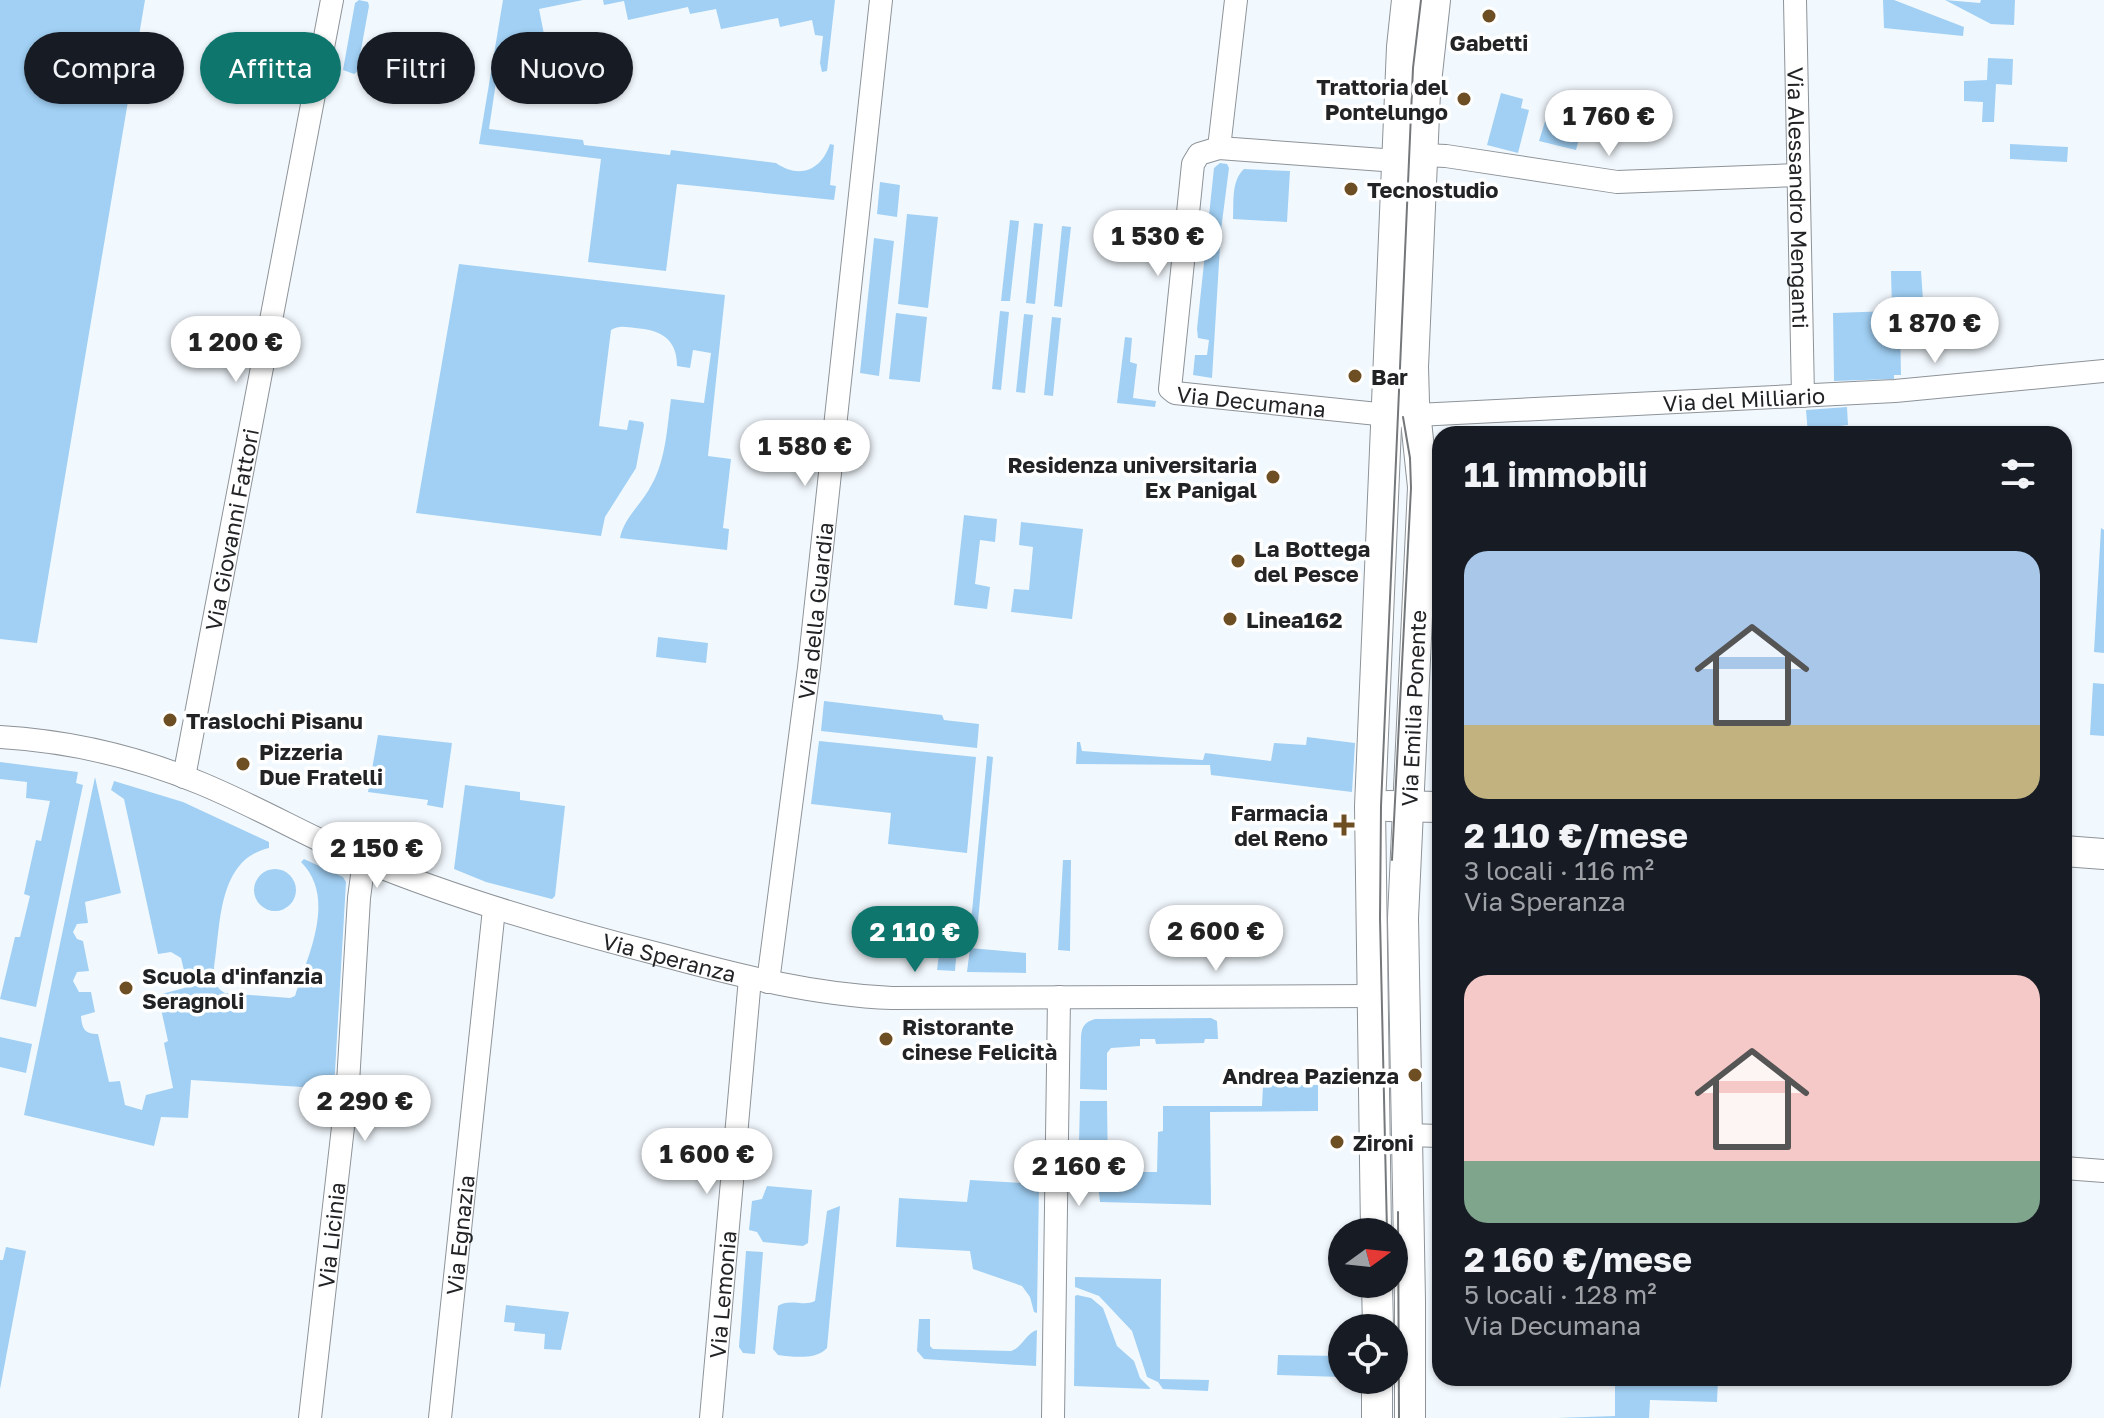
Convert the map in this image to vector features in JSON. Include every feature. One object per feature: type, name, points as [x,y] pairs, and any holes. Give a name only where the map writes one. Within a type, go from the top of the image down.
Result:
[{"type":"main road","name":"Via Emilia Ponente","points":[[1407,0],[1413,367],[1423,487],[1403,918],[1410,1418]]},
{"type":"main road","name":"Via Emilia Ponente","points":[[1376,1218],[1370,806],[1385,416],[1409,158],[1435,0]]},
{"type":"main road","points":[[1370,806],[1432,807]]},
{"type":"main road","points":[[2072,852],[2104,854]]},
{"type":"main road","points":[[1377,1394],[1377,1418]]},
{"type":"street","name":"Via Giovanni Fattori","points":[[184,777],[332,0]]},
{"type":"street","name":"Via della Guardia","points":[[759,980],[809,668],[881,0]]},
{"type":"street","points":[[1236,0],[1219,148],[1409,158],[1617,182],[1798,175]]},
{"type":"street","name":"Via Alessandro Menganti","points":[[1795,0],[1803,396]]},
{"type":"street","name":"Via Decumana","points":[[1219,148],[1199,154],[1193,164],[1170,389],[1175,393],[1385,416]]},
{"type":"street","name":"Via del Milliario","points":[[1385,416],[1803,396],[1959,386],[2104,371]]},
{"type":"street","name":"Via Speranza","points":[[0,737],[93,750],[184,777],[364,860],[494,909],[759,980],[828,993],[873,997],[1372,996]]},
{"type":"street","name":"Via Licinia","points":[[310,1418],[348,1083],[364,860]]},
{"type":"street","name":"Via Egnazia","points":[[440,1418],[494,909]]},
{"type":"street","name":"Via Lemonia","points":[[711,1418],[759,980]]},
{"type":"street","points":[[1053,1418],[1059,997]]},
{"type":"street","points":[[1407,1135],[1432,1136]]},
{"type":"street","points":[[2072,1169],[2104,1171]]},
{"type":"shaded area","points":[[0,0],[145,0],[140,32],[24,32],[24,104],[128,104],[37,643],[0,639]]},
{"type":"shaded area","points":[[359,0],[368,2],[369,6],[364,32],[357,32],[357,72],[354,74],[343,70],[355,3]]},
{"type":"shaded area","points":[[503,0],[583,0],[539,9],[544,32],[498,32]]},
{"type":"shaded area","points":[[603,0],[835,0],[827,71],[822,72],[820,63],[823,36],[815,35],[812,20],[780,27],[778,18],[721,29],[716,9],[690,14],[688,7],[628,20],[624,1],[604,5]]},
{"type":"shaded area","points":[[1883,0],[1894,0],[1964,27],[1963,36],[1884,28]]},
{"type":"shaded area","points":[[1945,0],[1980,3],[1981,0],[2015,0],[2014,25],[1991,24]]},
{"type":"shaded area","points":[[1988,58],[2013,59],[2012,85],[1996,84],[1994,122],[1982,122],[1983,102],[1964,101],[1964,81],[1987,80]]},
{"type":"shaded area","points":[[491,72],[493,104],[489,129],[583,140],[584,145],[670,155],[671,150],[776,163],[793,171],[815,166],[830,144],[834,145],[830,185],[836,186],[834,200],[677,184],[666,271],[588,262],[601,159],[479,144]]},
{"type":"shaded area","points":[[1501,93],[1523,99],[1521,108],[1529,110],[1518,153],[1487,145]]},
{"type":"shaded area","points":[[1547,115],[1583,124],[1576,150],[1539,141]]},
{"type":"shaded area","points":[[2010,144],[2068,147],[2067,162],[2010,159]]},
{"type":"shaded area","points":[[1220,163],[1227,164],[1229,168],[1221,230],[1212,378],[1193,375],[1195,355],[1207,355],[1209,340],[1198,338],[1197,329],[1214,168]]},
{"type":"shaded area","points":[[1244,169],[1290,171],[1287,222],[1233,219],[1235,186]]},
{"type":"shaded area","points":[[880,182],[900,185],[897,217],[877,214]]},
{"type":"shaded area","points":[[907,214],[938,217],[928,308],[898,304]]},
{"type":"shaded area","points":[[1010,220],[1019,221],[1010,301],[1001,301]]},
{"type":"shaded area","points":[[1034,223],[1043,224],[1035,304],[1026,303]]},
{"type":"shaded area","points":[[1062,226],[1071,227],[1062,307],[1054,306]]},
{"type":"shaded area","points":[[874,238],[894,241],[879,376],[860,373]]},
{"type":"shaded area","points":[[459,264],[725,295],[708,456],[731,459],[723,528],[729,529],[727,550],[620,538],[625,523],[657,474],[671,399],[704,403],[711,353],[693,350],[690,368],[677,366],[674,349],[665,337],[629,327],[611,330],[599,426],[627,430],[629,420],[643,422],[644,425],[636,468],[605,517],[601,536],[416,513]]},
{"type":"shaded area","points":[[1891,271],[1921,271],[1924,314],[1963,313],[1967,324],[1900,328],[1901,375],[1894,375],[1894,379],[1834,381],[1833,313],[1892,311]]},
{"type":"shaded area","points":[[1000,311],[1009,312],[1001,390],[992,389]]},
{"type":"shaded area","points":[[896,313],[927,317],[920,382],[889,379]]},
{"type":"shaded area","points":[[1024,314],[1033,315],[1025,393],[1016,392]]},
{"type":"shaded area","points":[[1052,317],[1061,318],[1053,396],[1044,395]]},
{"type":"shaded area","points":[[1125,337],[1132,338],[1130,362],[1137,364],[1133,398],[1156,401],[1155,407],[1117,403]]},
{"type":"shaded area","points":[[1847,407],[1848,425],[1807,426],[1806,410]]},
{"type":"shaded area","points":[[964,515],[997,519],[995,542],[980,540],[975,584],[990,587],[987,609],[954,605]]},
{"type":"shaded area","points":[[1021,522],[1083,529],[1072,619],[1011,612],[1014,589],[1029,590],[1033,547],[1019,545]]},
{"type":"shaded area","points":[[2101,528],[2104,530],[2104,653],[2094,652]]},
{"type":"shaded area","points":[[658,637],[708,643],[706,663],[656,657]]},
{"type":"shaded area","points":[[2093,683],[2104,684],[2104,736],[2090,735]]},
{"type":"shaded area","points":[[824,701],[942,715],[944,720],[979,724],[977,748],[821,731]]},
{"type":"shaded area","points":[[378,735],[452,743],[443,808],[427,805],[428,800],[368,792]]},
{"type":"shaded area","points":[[1307,737],[1355,743],[1352,792],[1211,775],[1210,765],[1076,764],[1077,742],[1080,742],[1082,751],[1203,760],[1205,753],[1271,761],[1274,743],[1306,745]]},
{"type":"shaded area","points":[[819,741],[976,757],[967,853],[888,844],[891,813],[811,804]]},
{"type":"shaded area","points":[[987,756],[993,757],[977,932],[970,932]]},
{"type":"shaded area","points":[[0,762],[78,772],[76,783],[83,785],[36,1007],[0,999],[15,937],[20,937],[30,896],[24,894],[36,840],[41,841],[50,801],[26,798],[27,782],[0,779]]},
{"type":"shaded area","name":"Scuola d'infanzia Seragnoli","points":[[95,777],[121,893],[85,902],[88,923],[77,924],[73,932],[77,939],[83,941],[89,971],[77,972],[73,981],[79,992],[91,992],[95,1012],[81,1016],[82,1024],[87,1032],[98,1034],[109,1082],[120,1081],[125,1105],[142,1110],[146,1095],[173,1088],[164,1043],[168,1041],[158,995],[188,987],[181,958],[171,952],[158,954],[124,799],[111,790],[114,781],[183,802],[269,842],[269,848],[252,855],[239,866],[225,896],[214,968],[217,985],[225,993],[295,996],[312,945],[318,909],[312,876],[301,862],[304,859],[343,877],[346,882],[334,1089],[191,1080],[188,1118],[161,1117],[154,1146],[24,1115]]},
{"type":"shaded area","points":[[465,785],[520,792],[520,800],[565,806],[555,896],[552,899],[486,882],[454,869]]},
{"type":"shaded area","points":[[1063,860],[1071,860],[1070,951],[1058,950]]},
{"type":"shaded area","points":[[275,869],[290,875],[296,890],[290,905],[275,911],[260,905],[254,890],[260,875]]},
{"type":"shaded area","points":[[942,931],[958,933],[955,971],[937,970]]},
{"type":"shaded area","points":[[970,948],[1026,953],[1026,973],[967,972]]},
{"type":"shaded area","points":[[1211,1018],[1217,1021],[1218,1039],[1205,1039],[1204,1043],[1156,1044],[1155,1039],[1140,1039],[1140,1046],[1111,1048],[1107,1053],[1107,1090],[1080,1089],[1081,1036],[1083,1027],[1089,1022],[1095,1019]]},
{"type":"shaded area","points":[[0,1037],[32,1044],[26,1073],[0,1067]]},
{"type":"shaded area","points":[[1263,1085],[1318,1085],[1318,1111],[1210,1112],[1211,1205],[1100,1202],[1098,1184],[1078,1182],[1080,1101],[1107,1101],[1108,1172],[1157,1172],[1158,1132],[1163,1131],[1163,1106],[1262,1106]]},
{"type":"shaded area","points":[[970,1180],[1039,1184],[1037,1313],[1022,1286],[973,1269],[970,1251],[896,1247],[899,1198],[967,1202]]},
{"type":"shaded area","points":[[767,1186],[812,1190],[808,1243],[803,1246],[763,1242],[757,1232],[749,1230],[752,1201],[762,1199]]},
{"type":"shaded area","points":[[840,1206],[827,1348],[811,1356],[778,1355],[773,1349],[778,1306],[815,1301],[827,1211]]},
{"type":"shaded area","points":[[6,1247],[26,1251],[0,1389],[0,1260],[3,1260]]},
{"type":"shaded area","points":[[746,1251],[763,1252],[755,1354],[743,1353],[739,1347]]},
{"type":"shaded area","points":[[1075,1277],[1161,1279],[1160,1379],[1209,1380],[1208,1391],[1163,1389],[1158,1382],[1147,1377],[1132,1331],[1099,1296],[1075,1287]]},
{"type":"shaded area","points":[[1077,1295],[1091,1298],[1103,1308],[1117,1346],[1134,1361],[1140,1378],[1151,1389],[1074,1386]]},
{"type":"shaded area","points":[[506,1305],[569,1312],[561,1350],[544,1349],[545,1334],[514,1331],[515,1323],[504,1322]]},
{"type":"shaded area","points":[[919,1319],[930,1319],[930,1346],[933,1349],[1011,1351],[1037,1330],[1036,1366],[924,1359],[917,1351]]},
{"type":"shaded area","points":[[1278,1355],[1328,1356],[1328,1377],[1277,1375]]},
{"type":"shaded area","points":[[1615,1386],[1718,1386],[1717,1402],[1650,1400],[1649,1418],[1556,1418],[1615,1416]]},
{"type":"tram line","points":[[1387,1218],[1380,918],[1381,806],[1413,68],[1421,0]]},
{"type":"tram line","points":[[1392,860],[1411,488],[1403,417]]},
{"type":"tram line","points":[[1398,1212],[1399,1418]]},
{"type":"place","name":"Gabetti","points":[[1489,16]]},
{"type":"place","name":"Trattoria del Pontelungo","points":[[1464,99]]},
{"type":"place","name":"Tecnostudio","points":[[1351,189]]},
{"type":"place","name":"Bar","points":[[1355,376]]},
{"type":"place","name":"Residenza universitaria Ex Panigal","points":[[1273,477]]},
{"type":"place","name":"La Bottega del Pesce","points":[[1238,561]]},
{"type":"place","name":"Linea162","points":[[1230,619]]},
{"type":"place","name":"Traslochi Pisanu","points":[[170,720]]},
{"type":"place","name":"Pizzeria Due Fratelli","points":[[243,764]]},
{"type":"place","name":"Farmacia del Reno","points":[[1344,825]]},
{"type":"place","name":"Scuola d'infanzia Seragnoli","points":[[126,988]]},
{"type":"place","name":"Ristorante cinese Felicità","points":[[886,1039]]},
{"type":"place","name":"Andrea Pazienza","points":[[1415,1075]]},
{"type":"place","name":"Zironi","points":[[1337,1142]]}]
